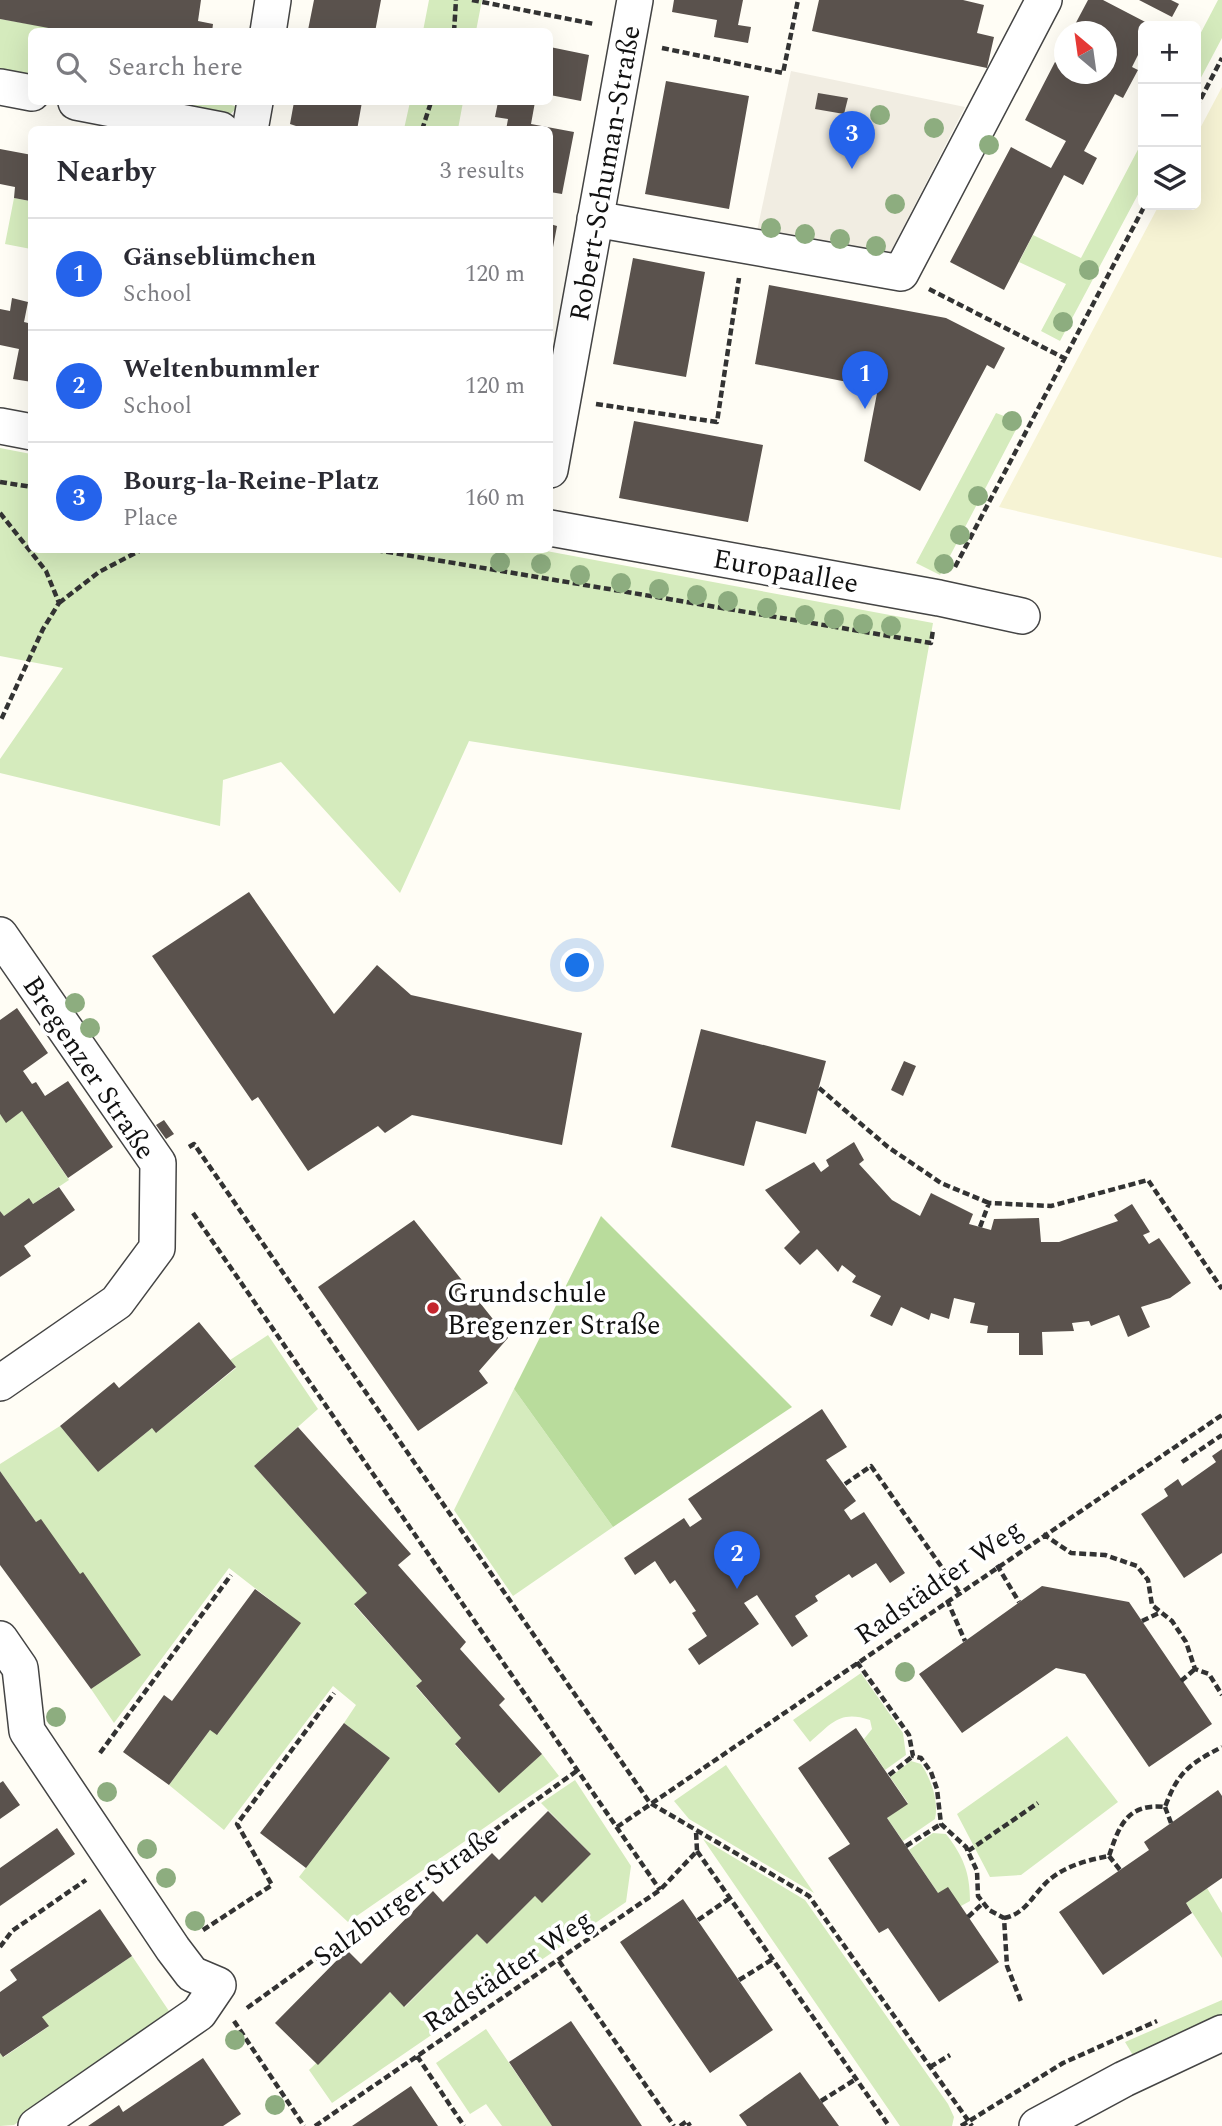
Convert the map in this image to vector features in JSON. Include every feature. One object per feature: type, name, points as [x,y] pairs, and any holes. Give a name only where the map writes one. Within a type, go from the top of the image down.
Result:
[{"type":"street","points":[[269,28],[273,0]]},
{"type":"street","points":[[595,219],[901,273],[1044,0]]},
{"type":"street","name":"Robert-Schuman-Straße","points":[[553,453],[631,24]]},
{"type":"street","points":[[0,87],[28,92]]},
{"type":"street","points":[[92,105],[200,126]]},
{"type":"street","points":[[251,126],[254,105]]},
{"type":"street","points":[[0,426],[28,431]]},
{"type":"street","name":"Europaallee","points":[[553,529],[939,598],[1022,616]]},
{"type":"street","name":"Bregenzer Straße","points":[[0,935],[158,1163],[157,1248],[117,1302],[0,1383]]},
{"type":"street","points":[[0,1639],[20,1668],[27,1731],[173,1949],[192,1974],[218,1985],[199,2013],[36,2126]]},
{"type":"street","points":[[1038,2126],[1124,2079],[1222,2034]]},
{"type":"path","points":[[454,28],[456,0]]},
{"type":"path","points":[[472,0],[631,24],[783,73],[798,0]]},
{"type":"path","points":[[1201,98],[1222,58]]},
{"type":"path","points":[[423,126],[430,105]]},
{"type":"path","points":[[939,598],[1142,210]]},
{"type":"path","points":[[563,398],[717,422],[744,246]]},
{"type":"path","points":[[901,273],[953,304],[1064,358]]},
{"type":"path","points":[[0,482],[28,486]]},
{"type":"path","points":[[0,513],[28,548]]},
{"type":"path","points":[[32,553],[46,571],[59,603]]},
{"type":"path","points":[[0,722],[43,629],[59,603],[99,572],[135,553]]},
{"type":"path","points":[[394,553],[930,643]]},
{"type":"path","points":[[818,1088],[898,1155],[941,1183],[989,1203],[1051,1206],[1148,1181],[1222,1289]]},
{"type":"path","points":[[660,1890],[158,1163],[194,1144],[650,1803],[809,1896],[972,2126]]},
{"type":"path","points":[[980,1227],[989,1203]]},
{"type":"path","name":"Radstädter Weg","points":[[617,1827],[997,1565],[1222,1415]]},
{"type":"path","points":[[1182,1462],[1222,1436]]},
{"type":"path","points":[[845,1484],[872,1466],[959,1592]]},
{"type":"path","name":"Radstädter Weg","points":[[1043,1534],[1072,1553],[1105,1555],[1137,1566],[1148,1580],[1152,1605],[1158,1613],[1172,1621],[1186,1642],[1195,1669],[1209,1674],[1222,1695]]},
{"type":"path","points":[[997,1565],[1019,1602]]},
{"type":"path","points":[[100,1753],[231,1575]]},
{"type":"path","points":[[947,1600],[965,1641]]},
{"type":"path","points":[[1142,1621],[1158,1613]]},
{"type":"path","name":"Radstädter Weg","points":[[857,1662],[909,1735],[913,1756],[921,1758],[931,1772],[941,1824]]},
{"type":"path","points":[[1181,1681],[1195,1669]]},
{"type":"path","points":[[173,1949],[272,1885],[237,1824],[334,1693]]},
{"type":"path","points":[[1171,1823],[1164,1807],[1174,1783],[1191,1763],[1222,1747]]},
{"type":"path","points":[[888,1774],[913,1756]]},
{"type":"path","name":"Salzburger Straße","points":[[304,2126],[232,2019],[578,1770]]},
{"type":"path","points":[[968,1851],[1038,1803]]},
{"type":"path","points":[[1109,1856],[1119,1825],[1133,1812],[1149,1805],[1164,1807]]},
{"type":"path","points":[[906,1846],[941,1824],[968,1851],[977,1871],[978,1896],[982,1904],[1004,1918],[1016,1916],[1049,1880],[1084,1860],[1109,1856]]},
{"type":"path","points":[[695,1830],[697,1851],[889,2126]]},
{"type":"path","name":"Radstädter Weg","points":[[315,2126],[660,1890],[697,1851]]},
{"type":"path","points":[[1109,1856],[1120,1870]]},
{"type":"path","points":[[0,1947],[12,1931],[114,1861]]},
{"type":"path","points":[[698,1920],[730,1898]]},
{"type":"path","points":[[968,1917],[982,1904]]},
{"type":"path","points":[[1004,1918],[1007,1966],[1022,2004]]},
{"type":"path","points":[[739,1980],[773,1959]]},
{"type":"path","points":[[559,1961],[674,2126]]},
{"type":"path","points":[[930,2067],[950,2055]]},
{"type":"path","points":[[417,2056],[464,2126]]},
{"type":"path","points":[[821,2101],[856,2079]]},
{"type":"path","points":[[680,2126],[687,2121],[690,2126]]},
{"type":"shaded area","points":[[791,71],[965,107],[887,259],[757,231]]},
{"type":"shaded area","points":[[1222,87],[1222,558],[999,507],[1156,210],[1201,210],[1201,127]]},
{"type":"green space","points":[[429,0],[482,0],[477,28],[424,28]]},
{"type":"green space","points":[[1218,0],[1222,0],[1222,38],[1201,78],[1201,32]]},
{"type":"green space","points":[[0,19],[52,28],[28,28],[28,81],[0,76]]},
{"type":"green space","points":[[158,105],[238,107],[227,117]]},
{"type":"green space","points":[[409,105],[462,105],[459,126],[405,126]]},
{"type":"green space","points":[[1138,150],[1138,194],[1060,341],[1041,331],[1066,284],[1019,262],[1033,235],[1081,258]]},
{"type":"green space","points":[[14,198],[28,201],[28,248],[5,244]]},
{"type":"green space","points":[[996,413],[1020,422],[940,575],[916,563]]},
{"type":"green space","points":[[0,448],[28,453],[28,553],[553,552],[933,623],[900,810],[469,741],[400,893],[281,762],[223,780],[220,826],[0,773],[0,759],[63,668],[0,656]]},
{"type":"green space","points":[[22,1111],[69,1180],[33,1204],[29,1199],[4,1216],[0,1211],[0,1114],[6,1122]]},
{"type":"green space","points":[[601,1216],[792,1407],[613,1527],[514,1389]]},
{"type":"green space","points":[[268,1335],[318,1409],[254,1466],[367,1593],[354,1605],[422,1681],[416,1687],[461,1738],[455,1745],[499,1792],[542,1754],[559,1776],[348,1922],[299,1877],[390,1758],[344,1723],[356,1705],[333,1686],[224,1830],[169,1785],[210,1730],[218,1734],[300,1623],[229,1568],[114,1723],[91,1689],[140,1655],[36,1522],[0,1471],[0,1464],[60,1426],[98,1472],[152,1428],[157,1432],[236,1368],[230,1360]]},
{"type":"green space","points":[[514,1389],[613,1527],[513,1596],[454,1510]]},
{"type":"green space","points":[[861,1673],[903,1733],[906,1755],[885,1770],[864,1739],[872,1729],[870,1720],[851,1717],[837,1720],[810,1742],[793,1720]]},
{"type":"green space","points":[[1067,1736],[1118,1802],[1021,1875],[990,1877],[957,1814]]},
{"type":"green space","points":[[911,1761],[921,1764],[928,1776],[936,1812],[935,1819],[903,1841],[887,1818],[908,1803],[890,1777]]},
{"type":"green space","points":[[726,1765],[814,1893],[689,1819],[674,1801]]},
{"type":"green space","points":[[575,1780],[631,1866],[626,1902],[332,2103],[309,2070],[390,1992],[405,2007],[477,1934],[487,1944],[535,1896],[542,1902],[591,1854],[541,1803]]},
{"type":"green space","points":[[933,1833],[946,1834],[964,1865],[969,1881],[970,1901],[961,1906],[938,1893],[909,1850]]},
{"type":"green space","points":[[703,1839],[805,1900],[948,2104],[954,2117],[952,2126],[900,2126]]},
{"type":"green space","points":[[1207,1888],[1222,1913],[1222,1958],[1186,1903]]},
{"type":"green space","points":[[132,1956],[173,2017],[14,2125],[0,2126],[0,2053],[4,2057],[48,2027],[42,2017]]},
{"type":"green space","points":[[1222,2000],[1222,2016],[1134,2057],[1125,2042]]},
{"type":"green space","points":[[486,2029],[552,2126],[502,2126],[486,2104],[470,2114],[436,2063]]},
{"type":"building","points":[[0,0],[201,0],[198,21],[213,24],[212,28],[48,28],[0,19]]},
{"type":"building","points":[[314,0],[381,0],[376,28],[308,28]]},
{"type":"building","points":[[674,0],[743,0],[738,25],[751,27],[748,43],[714,37],[717,20],[672,12]]},
{"type":"building","points":[[819,0],[963,0],[984,5],[977,33],[994,37],[987,68],[812,31]]},
{"type":"building","points":[[1088,0],[1103,0],[1143,21],[1138,21],[1138,55],[1132,67],[1138,70],[1123,98],[1115,94],[1084,151],[1097,158],[1083,185],[1064,175],[1004,290],[950,262],[1011,147],[1051,168],[1066,141],[1025,120],[1054,64],[1054,84],[1117,84],[1117,21],[1077,21]]},
{"type":"building","points":[[1139,0],[1171,0],[1179,4],[1172,17]]},
{"type":"building","points":[[553,48],[589,55],[581,101],[553,96]]},
{"type":"building","points":[[666,81],[749,96],[729,209],[645,194]]},
{"type":"building","points":[[818,93],[848,98],[844,114],[815,109]]},
{"type":"building","points":[[293,105],[361,105],[358,126],[290,124]]},
{"type":"building","points":[[497,105],[534,105],[531,124],[542,126],[507,126],[508,119],[495,117]]},
{"type":"building","points":[[553,128],[574,132],[562,194],[553,192]]},
{"type":"building","points":[[0,149],[28,154],[28,201],[14,198],[15,187],[0,184]]},
{"type":"building","points":[[553,225],[557,226],[553,247]]},
{"type":"building","points":[[633,258],[705,272],[686,377],[613,364]]},
{"type":"building","points":[[769,285],[946,318],[1005,348],[994,369],[987,365],[920,491],[864,461],[878,388],[755,364]]},
{"type":"building","points":[[12,298],[28,302],[24,322],[28,323],[28,381],[13,379],[19,349],[0,345],[0,309],[10,311]]},
{"type":"building","points":[[634,421],[763,445],[748,522],[619,498]]},
{"type":"building","points":[[249,892],[334,1014],[377,965],[411,995],[582,1033],[562,1145],[412,1115],[385,1133],[378,1126],[308,1171],[258,1097],[252,1101],[152,956]]},
{"type":"building","points":[[17,1008],[48,1053],[23,1071],[32,1084],[36,1082],[45,1096],[68,1081],[113,1147],[68,1178],[22,1111],[6,1123],[0,1114],[0,1020]]},
{"type":"building","points":[[701,1029],[826,1061],[806,1134],[756,1121],[744,1166],[671,1147]]},
{"type":"building","points":[[904,1061],[916,1066],[903,1096],[891,1090]]},
{"type":"building","points":[[164,1120],[174,1134],[166,1139],[156,1125]]},
{"type":"building","points":[[854,1142],[864,1160],[859,1164],[892,1200],[920,1216],[931,1193],[973,1214],[969,1224],[991,1230],[994,1219],[1039,1218],[1041,1242],[1059,1242],[1118,1221],[1114,1215],[1132,1204],[1150,1232],[1143,1235],[1149,1244],[1159,1238],[1191,1283],[1170,1298],[1141,1307],[1150,1327],[1128,1337],[1119,1315],[1091,1326],[1089,1321],[1072,1323],[1074,1331],[1042,1332],[1043,1355],[1019,1355],[1019,1333],[987,1333],[988,1326],[970,1323],[975,1303],[954,1298],[949,1319],[931,1313],[929,1320],[901,1307],[892,1326],[870,1316],[881,1296],[852,1282],[856,1276],[842,1265],[838,1272],[817,1249],[800,1265],[784,1248],[800,1232],[765,1190],[814,1162],[821,1172],[829,1166],[826,1160]]},
{"type":"building","points":[[59,1187],[75,1210],[24,1246],[31,1256],[0,1277],[0,1211],[4,1216],[29,1198],[33,1204]]},
{"type":"building","points":[[414,1220],[508,1338],[479,1371],[488,1383],[418,1431],[318,1287]]},
{"type":"building","points":[[199,1322],[236,1367],[156,1433],[152,1428],[98,1472],[60,1426],[114,1382],[119,1388]]},
{"type":"building","points":[[822,1409],[847,1447],[826,1460],[856,1501],[844,1510],[851,1520],[864,1512],[905,1573],[890,1583],[876,1563],[852,1578],[849,1574],[815,1596],[818,1601],[795,1616],[808,1636],[792,1647],[757,1595],[744,1603],[759,1624],[699,1665],[688,1649],[707,1636],[692,1613],[696,1611],[675,1580],[670,1584],[655,1561],[635,1575],[624,1558],[684,1518],[690,1527],[702,1519],[688,1499]]},
{"type":"building","points":[[298,1427],[411,1554],[398,1565],[466,1642],[460,1649],[505,1699],[499,1705],[542,1754],[499,1793],[455,1744],[461,1738],[416,1686],[422,1681],[354,1604],[367,1593],[254,1466]]},
{"type":"building","points":[[1222,1449],[1222,1553],[1184,1578],[1141,1514],[1168,1496],[1164,1489],[1178,1479],[1182,1486],[1216,1462],[1212,1456]]},
{"type":"building","points":[[0,1471],[36,1522],[41,1519],[80,1574],[83,1572],[141,1655],[91,1689],[0,1565]]},
{"type":"building","points":[[1042,1586],[1129,1602],[1212,1724],[1149,1767],[1085,1674],[1056,1668],[962,1733],[919,1674]]},
{"type":"building","points":[[255,1589],[301,1623],[217,1735],[210,1730],[169,1785],[123,1752],[164,1695],[172,1701]]},
{"type":"building","points":[[344,1723],[390,1758],[306,1868],[260,1833]]},
{"type":"building","points":[[856,1728],[908,1804],[887,1818],[938,1893],[948,1887],[999,1962],[939,2002],[888,1928],[879,1933],[828,1858],[850,1844],[798,1768]]},
{"type":"building","points":[[3,1781],[20,1805],[0,1819],[0,1783]]},
{"type":"building","points":[[1218,1790],[1222,1796],[1222,1878],[1186,1903],[1192,1913],[1103,1975],[1059,1912],[1149,1850],[1144,1842]]},
{"type":"building","points":[[548,1811],[591,1854],[542,1903],[535,1896],[487,1944],[477,1934],[404,2007],[390,1992],[318,2065],[275,2023],[347,1950],[361,1964],[433,1891],[443,1902],[492,1853],[499,1860]]},
{"type":"building","points":[[57,1828],[75,1854],[0,1906],[0,1868]]},
{"type":"building","points":[[683,1899],[773,2030],[710,2073],[620,1942]]},
{"type":"building","points":[[100,1909],[132,1956],[42,2017],[49,2026],[3,2057],[0,2053],[0,1992],[17,1980],[10,1970]]},
{"type":"building","points":[[571,2021],[642,2126],[552,2126],[509,2062]]},
{"type":"building","points":[[203,2058],[241,2114],[223,2126],[88,2126],[119,2105],[123,2112]]},
{"type":"building","points":[[800,2072],[839,2126],[747,2126],[739,2115]]},
{"type":"building","points":[[411,2086],[438,2126],[352,2126]]},
{"type":"place","name":"Bourg-la-Reine-Platz","points":[[852,169]]},
{"type":"place","name":"Gänseblümchen","points":[[865,409]]},
{"type":"place","name":"Grundschule Bregenzer Straße","points":[[433,1308]]},
{"type":"place","name":"Weltenbummler","points":[[737,1589]]}]
